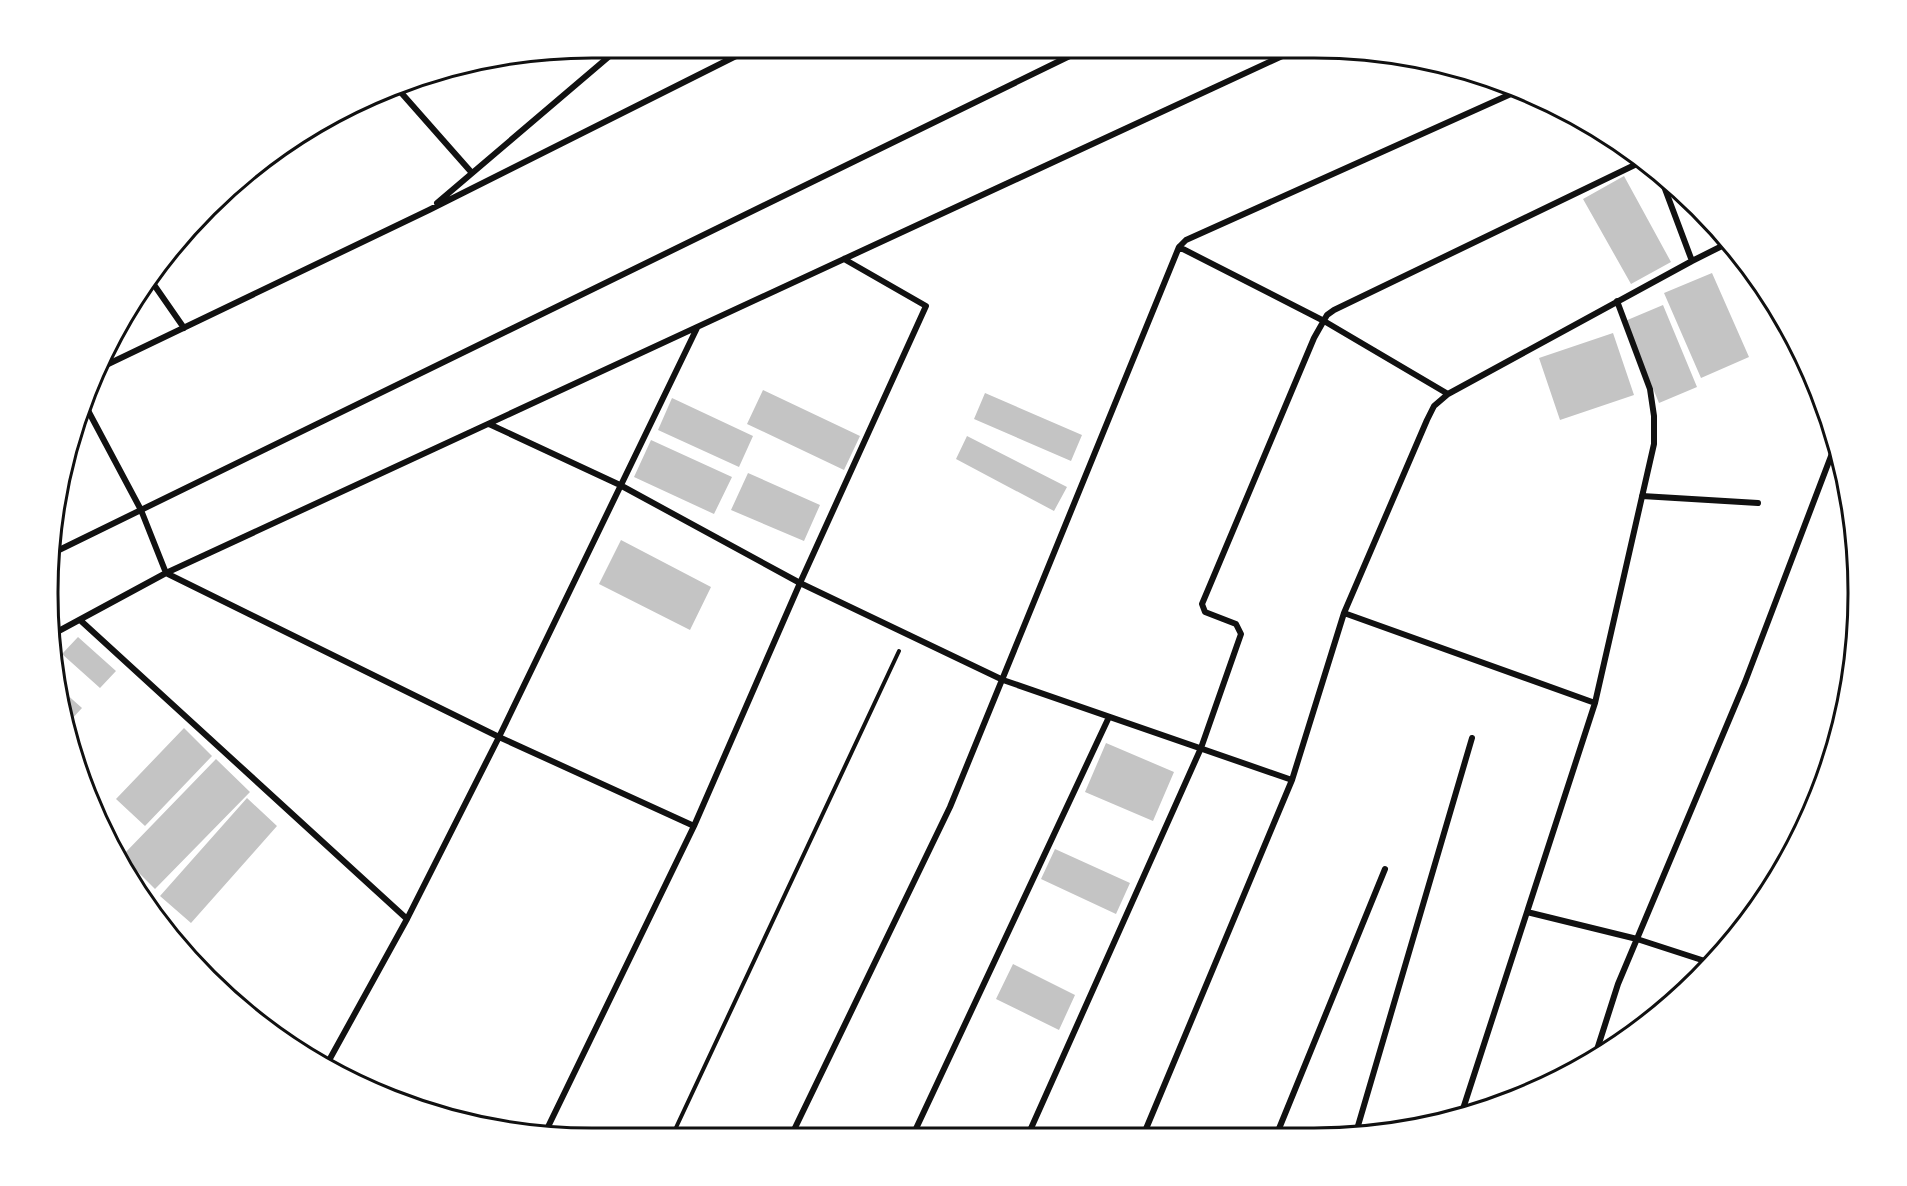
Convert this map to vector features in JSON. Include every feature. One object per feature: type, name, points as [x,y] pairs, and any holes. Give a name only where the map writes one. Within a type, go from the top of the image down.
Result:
[{"type":"street","points":[[429,210],[607,58]]},
{"type":"street","points":[[111,363],[429,210],[732,58]]},
{"type":"street","points":[[61,549],[1066,58]]},
{"type":"street","points":[[60,630],[166,573],[1278,58]]},
{"type":"street","points":[[402,94],[472,173]]},
{"type":"street","points":[[795,1128],[950,807],[1179,247],[1186,240],[1508,95]]},
{"type":"street","points":[[1032,1128],[1201,748],[1241,634],[1236,624],[1205,612],[1202,604],[1323,321],[1334,310],[1634,165]]},
{"type":"street","points":[[1666,191],[1692,261]]},
{"type":"street","points":[[1179,247],[1323,321],[1448,394]]},
{"type":"street","points":[[1146,1128],[1292,780],[1344,613],[1434,406],[1448,394],[1721,247]]},
{"type":"street","points":[[549,1125],[694,826],[800,583],[926,306],[844,259]]},
{"type":"street","points":[[155,287],[184,328]]},
{"type":"street","points":[[1464,1105],[1594,704],[1654,444],[1654,416],[1650,389],[1617,301]]},
{"type":"street","points":[[330,1058],[407,919],[499,737],[697,328]]},
{"type":"street","points":[[90,414],[141,510],[166,573],[499,737],[694,826]]},
{"type":"street","points":[[489,424],[620,485],[800,583],[1003,680],[1292,780]]},
{"type":"street","points":[[1599,1045],[1618,984],[1745,682],[1831,457]]},
{"type":"street","points":[[1642,496],[1758,503]]},
{"type":"street","points":[[1344,613],[1594,704]]},
{"type":"street","points":[[80,620],[407,919]]},
{"type":"street","points":[[916,1128],[1109,717]]},
{"type":"street","points":[[1358,1125],[1472,738]]},
{"type":"street","points":[[1280,1128],[1385,869]]},
{"type":"street","points":[[1527,912],[1637,939],[1702,960]]},
{"type":"path","points":[[676,1128],[907,634]]},
{"type":"building","points":[[1624,176],[1671,262],[1631,284],[1583,199]]},
{"type":"building","points":[[1712,273],[1749,357],[1701,378],[1664,293]]},
{"type":"building","points":[[1663,305],[1697,387],[1659,403],[1625,321]]},
{"type":"building","points":[[1613,333],[1634,395],[1560,420],[1539,358]]},
{"type":"building","points":[[763,390],[860,436],[844,470],[747,424]]},
{"type":"building","points":[[985,393],[1082,435],[1071,461],[974,419]]},
{"type":"building","points":[[672,398],[753,436],[739,467],[658,430]]},
{"type":"building","points":[[967,436],[1067,487],[1054,511],[956,459]]},
{"type":"building","points":[[651,440],[732,477],[714,514],[634,477]]},
{"type":"building","points":[[748,473],[820,505],[804,541],[731,510]]},
{"type":"building","points":[[621,540],[711,587],[690,630],[599,584]]},
{"type":"building","points":[[78,637],[116,671],[100,688],[62,654]]},
{"type":"building","points":[[69,696],[82,708],[74,717]]},
{"type":"building","points":[[184,728],[212,756],[145,826],[116,799]]},
{"type":"building","points":[[1106,743],[1174,772],[1153,821],[1085,792]]},
{"type":"building","points":[[216,759],[250,792],[155,889],[137,871],[126,852]]},
{"type":"building","points":[[247,798],[277,826],[191,923],[160,896]]},
{"type":"building","points":[[1055,849],[1130,883],[1116,914],[1041,879]]},
{"type":"building","points":[[1013,964],[1075,995],[1059,1030],[996,999]]}]
